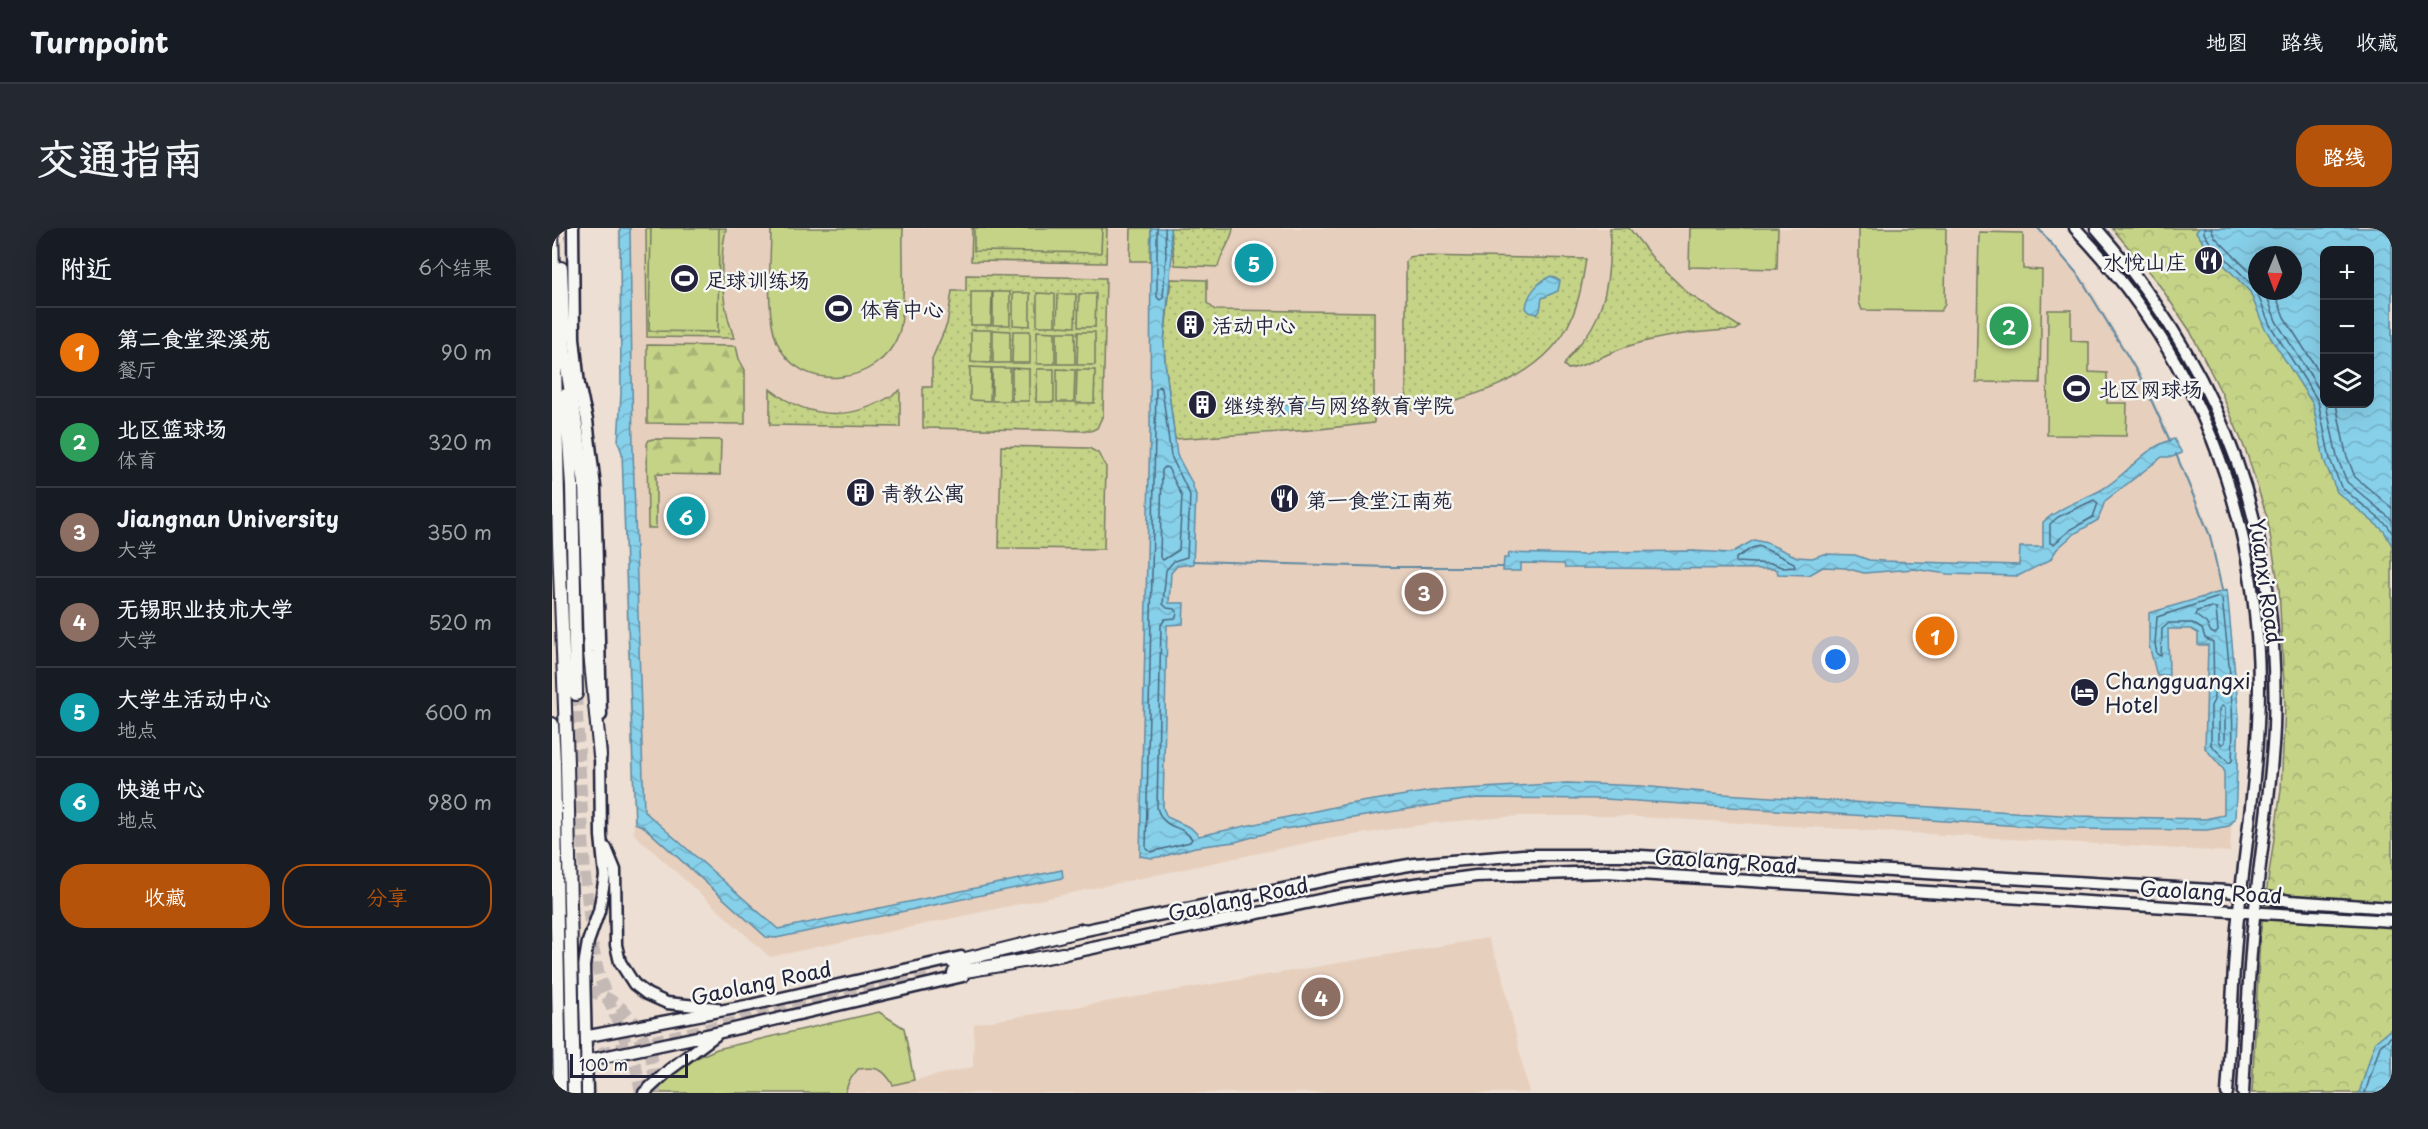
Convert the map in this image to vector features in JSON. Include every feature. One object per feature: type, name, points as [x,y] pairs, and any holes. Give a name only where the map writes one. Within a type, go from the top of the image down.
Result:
[{"type":"highway","points":[[552,228],[574,1093]]},
{"type":"highway","points":[[560,228],[572,486],[576,694]]},
{"type":"highway","points":[[564,348],[585,483],[590,652],[600,756]]},
{"type":"highway","points":[[552,724],[560,1093]]},
{"type":"highway","name":"Gaolang Road","points":[[1064,954],[954,967],[1083,930]]},
{"type":"main road","points":[[573,228],[574,338],[596,496],[601,685],[601,836],[605,876],[584,966],[587,1093]]},
{"type":"main road","name":"Yuanxi Road","points":[[2076,228],[2136,299],[2186,380],[2222,460],[2245,544],[2254,595],[2259,686],[2254,786],[2239,913],[2227,1093]]},
{"type":"main road","name":"Yuanxi Road","points":[[2096,228],[2152,296],[2196,366],[2222,420],[2241,470],[2259,536],[2269,594],[2275,683],[2273,741],[2254,914],[2243,1093]]},
{"type":"main road","points":[[601,836],[615,870],[616,945],[620,962],[634,984],[647,994],[667,1003],[712,1008],[751,1005]]},
{"type":"main road","name":"Gaolang Road","points":[[552,1043],[751,1005],[1083,930],[1351,875],[1415,864],[1523,855],[1624,855],[2241,893],[2290,901],[2392,908]]},
{"type":"main road","name":"Gaolang Road","points":[[552,1068],[1064,954],[1335,897],[1400,885],[1476,876],[1547,872],[1606,872],[2392,921]]},
{"type":"main road","points":[[644,1093],[669,1070],[721,1032]]},
{"type":"shaded area","points":[[618,228],[2039,228],[2086,282],[2148,387],[2210,529],[2226,603],[2237,716],[2230,852],[1624,816],[1519,816],[1434,823],[1320,840],[770,957],[634,834],[625,582]]},
{"type":"shaded area","points":[[1488,938],[1501,970],[1529,1093],[845,1093],[849,1081],[858,1069],[875,1067],[888,1076],[893,1085],[973,1067],[974,1024]]},
{"type":"green space","name":"足球训练场","points":[[646,228],[726,228],[722,256],[722,283],[726,311],[734,338],[647,337]]},
{"type":"green space","name":"足球训练场","points":[[651,228],[719,228],[718,332],[649,331]]},
{"type":"green space","name":"体育中心","points":[[771,228],[903,228],[903,297],[899,333],[889,351],[875,364],[858,373],[839,377],[820,376],[802,370],[787,359],[777,342],[771,316]]},
{"type":"green space","points":[[972,228],[1107,228],[1106,263],[971,261]]},
{"type":"green space","points":[[974,228],[1102,228],[1101,253],[974,251]]},
{"type":"green space","points":[[1131,228],[1151,228],[1150,261],[1130,261]]},
{"type":"green space","points":[[1170,228],[1233,228],[1218,267],[1175,265]]},
{"type":"green space","points":[[1610,228],[1629,228],[1655,261],[1690,295],[1740,327],[1736,330],[1682,334],[1642,342],[1568,369],[1564,365],[1592,327],[1602,304],[1609,266]]},
{"type":"green space","points":[[1690,228],[1778,228],[1777,269],[1689,267]]},
{"type":"green space","points":[[1859,228],[1946,228],[1945,304],[1941,311],[1862,310],[1859,302]]},
{"type":"green space","points":[[2112,228],[2392,228],[2392,1093],[2252,1093],[2260,936],[2281,790],[2285,705],[2279,588],[2267,517],[2247,454],[2222,394],[2190,331],[2158,283]]},
{"type":"green space","points":[[1979,232],[2023,233],[2023,269],[2042,270],[2040,383],[1976,382]]},
{"type":"green space","points":[[1416,256],[1586,259],[1572,317],[1560,338],[1545,356],[1506,382],[1460,399],[1409,410],[1406,392],[1406,261]]},
{"type":"green space","points":[[966,275],[1106,278],[1103,415],[1097,428],[1091,431],[923,428],[923,387],[932,387],[932,359],[947,324],[952,291],[966,291]]},
{"type":"green space","points":[[1171,279],[1207,280],[1207,303],[1215,310],[1374,312],[1374,423],[1311,430],[1175,439],[1164,342]]},
{"type":"green space","points":[[971,292],[992,292],[991,325],[971,325]]},
{"type":"green space","points":[[993,292],[1010,292],[1010,325],[993,325]]},
{"type":"green space","points":[[1013,293],[1030,293],[1030,326],[1013,325]]},
{"type":"green space","points":[[1037,293],[1055,294],[1055,326],[1037,326]]},
{"type":"green space","points":[[1058,294],[1076,294],[1075,327],[1057,326]]},
{"type":"green space","points":[[1079,294],[1096,294],[1095,327],[1078,327]]},
{"type":"green space","name":"北区网球场","points":[[2048,310],[2071,310],[2071,341],[2089,342],[2089,372],[2107,373],[2107,403],[2127,403],[2126,436],[2047,435]]},
{"type":"green space","points":[[971,330],[991,330],[991,363],[971,362]]},
{"type":"green space","points":[[993,330],[1010,331],[1010,363],[993,363]]},
{"type":"green space","points":[[1013,331],[1030,331],[1030,363],[1012,363]]},
{"type":"green space","points":[[1037,331],[1055,332],[1055,364],[1037,364]]},
{"type":"green space","points":[[1057,332],[1075,332],[1075,364],[1057,364]]},
{"type":"green space","points":[[1078,332],[1095,332],[1095,365],[1077,365]]},
{"type":"green space","points":[[647,345],[736,346],[745,370],[745,424],[647,423]]},
{"type":"green space","points":[[970,367],[991,368],[990,401],[970,400]]},
{"type":"green space","points":[[992,368],[1010,368],[1010,401],[992,401]]},
{"type":"green space","points":[[1012,368],[1029,369],[1029,401],[1012,401]]},
{"type":"green space","points":[[1037,369],[1054,369],[1054,402],[1036,402]]},
{"type":"green space","points":[[1057,369],[1075,370],[1074,402],[1057,402]]},
{"type":"green space","points":[[1077,370],[1095,370],[1094,403],[1076,403]]},
{"type":"green space","points":[[770,389],[802,407],[835,414],[867,408],[900,390],[900,427],[770,425]]},
{"type":"green space","points":[[653,439],[721,440],[720,475],[656,474],[656,528],[648,528],[647,444]]},
{"type":"green space","points":[[1001,446],[1089,448],[1098,453],[1106,467],[1104,549],[999,548]]},
{"type":"green space","points":[[879,1012],[904,1028],[914,1080],[893,1085],[882,1072],[874,1068],[864,1068],[858,1069],[849,1081],[845,1093],[649,1093],[685,1063],[717,1049]]},
{"type":"water","points":[[620,228],[630,228],[633,449],[644,811],[778,929],[1062,870],[1063,878],[776,938],[766,937],[644,827],[635,823],[622,453],[618,442],[621,394]]},
{"type":"water","points":[[1151,228],[1170,228],[1172,255],[1164,342],[1165,362],[1177,455],[1196,495],[1193,564],[1177,566],[1171,573],[1169,603],[1184,603],[1183,624],[1167,625],[1163,808],[1167,817],[1191,828],[1199,836],[1343,805],[1431,791],[1567,783],[2076,816],[2205,819],[2224,815],[2224,770],[2205,748],[2208,645],[2198,645],[2198,633],[2191,629],[2168,629],[2169,675],[2157,676],[2149,645],[2149,613],[2227,590],[2239,717],[2235,819],[2229,826],[2207,830],[2066,829],[1605,799],[1477,798],[1278,830],[1235,842],[1195,847],[1165,856],[1152,858],[1140,856],[1150,429]]},
{"type":"water","points":[[2199,228],[2392,228],[2392,546],[2384,531],[2337,492],[2324,460],[2313,404],[2264,327],[2253,300],[2302,300],[2302,246],[2248,246],[2248,290],[2205,245],[2196,232]]},
{"type":"water","points":[[1551,276],[1560,281],[1558,291],[1542,298],[1540,311],[1537,314],[1529,312],[1526,308],[1531,293],[1542,281]]},
{"type":"water","points":[[1303,399],[1307,400],[1301,413],[1283,414],[1276,417],[1267,408],[1278,403],[1291,404]]},
{"type":"water","points":[[2174,439],[2182,453],[2172,457],[2162,457],[2105,501],[2098,520],[2074,534],[2057,549],[2050,560],[2018,576],[1947,574],[1914,569],[1864,573],[1845,568],[1823,567],[1809,575],[1778,574],[1777,570],[1772,569],[1565,568],[1564,564],[1521,563],[1521,571],[1503,571],[1504,558],[1508,558],[1509,553],[1585,555],[1597,552],[1693,551],[1731,553],[1754,540],[1767,543],[1797,557],[1812,558],[1824,554],[1855,555],[1869,560],[1883,561],[2019,565],[2020,547],[2043,547],[2043,522],[2050,516],[2111,484],[2153,448]]},
{"type":"water","points":[[2392,1028],[2392,1093],[2359,1093],[2375,1042]]},
{"type":"waterway","points":[[2038,228],[2080,277],[2142,380],[2170,441]]},
{"type":"waterway","points":[[2176,454],[2210,536],[2222,590]]},
{"type":"waterway","points":[[1193,561],[1390,567],[1503,567]]},
{"type":"tunnel","points":[[576,694],[585,875],[592,943],[600,979],[636,1067],[641,1093]]},
{"type":"tunnel","points":[[600,1053],[931,978]]},
{"type":"tunnel","points":[[552,989],[571,988],[589,991],[605,997],[630,1017],[639,1030],[651,1060],[655,1093]]},
{"type":"place","name":"水悦山庄","points":[[2208,261]]},
{"type":"place","name":"大学生活动中心","points":[[1254,263]]},
{"type":"place","name":"足球训练场","points":[[684,279]]},
{"type":"place","name":"体育中心","points":[[839,308]]},
{"type":"place","name":"活动中心","points":[[1191,324]]},
{"type":"place","name":"北区篮球场","points":[[2009,326]]},
{"type":"place","name":"北区网球场","points":[[2077,388]]},
{"type":"place","name":"继续教育与网络教育学院","points":[[1202,404]]},
{"type":"place","name":"青教公寓","points":[[860,492]]},
{"type":"place","name":"第一食堂江南苑","points":[[1285,499]]},
{"type":"place","name":"快递中心","points":[[686,516]]},
{"type":"place","name":"Jiangnan University","points":[[1424,592]]},
{"type":"place","name":"第二食堂梁溪苑","points":[[1935,636]]},
{"type":"place","name":"Changguangxi Hotel","points":[[2084,692]]},
{"type":"place","name":"无锡职业技术大学","points":[[1321,997]]}]
